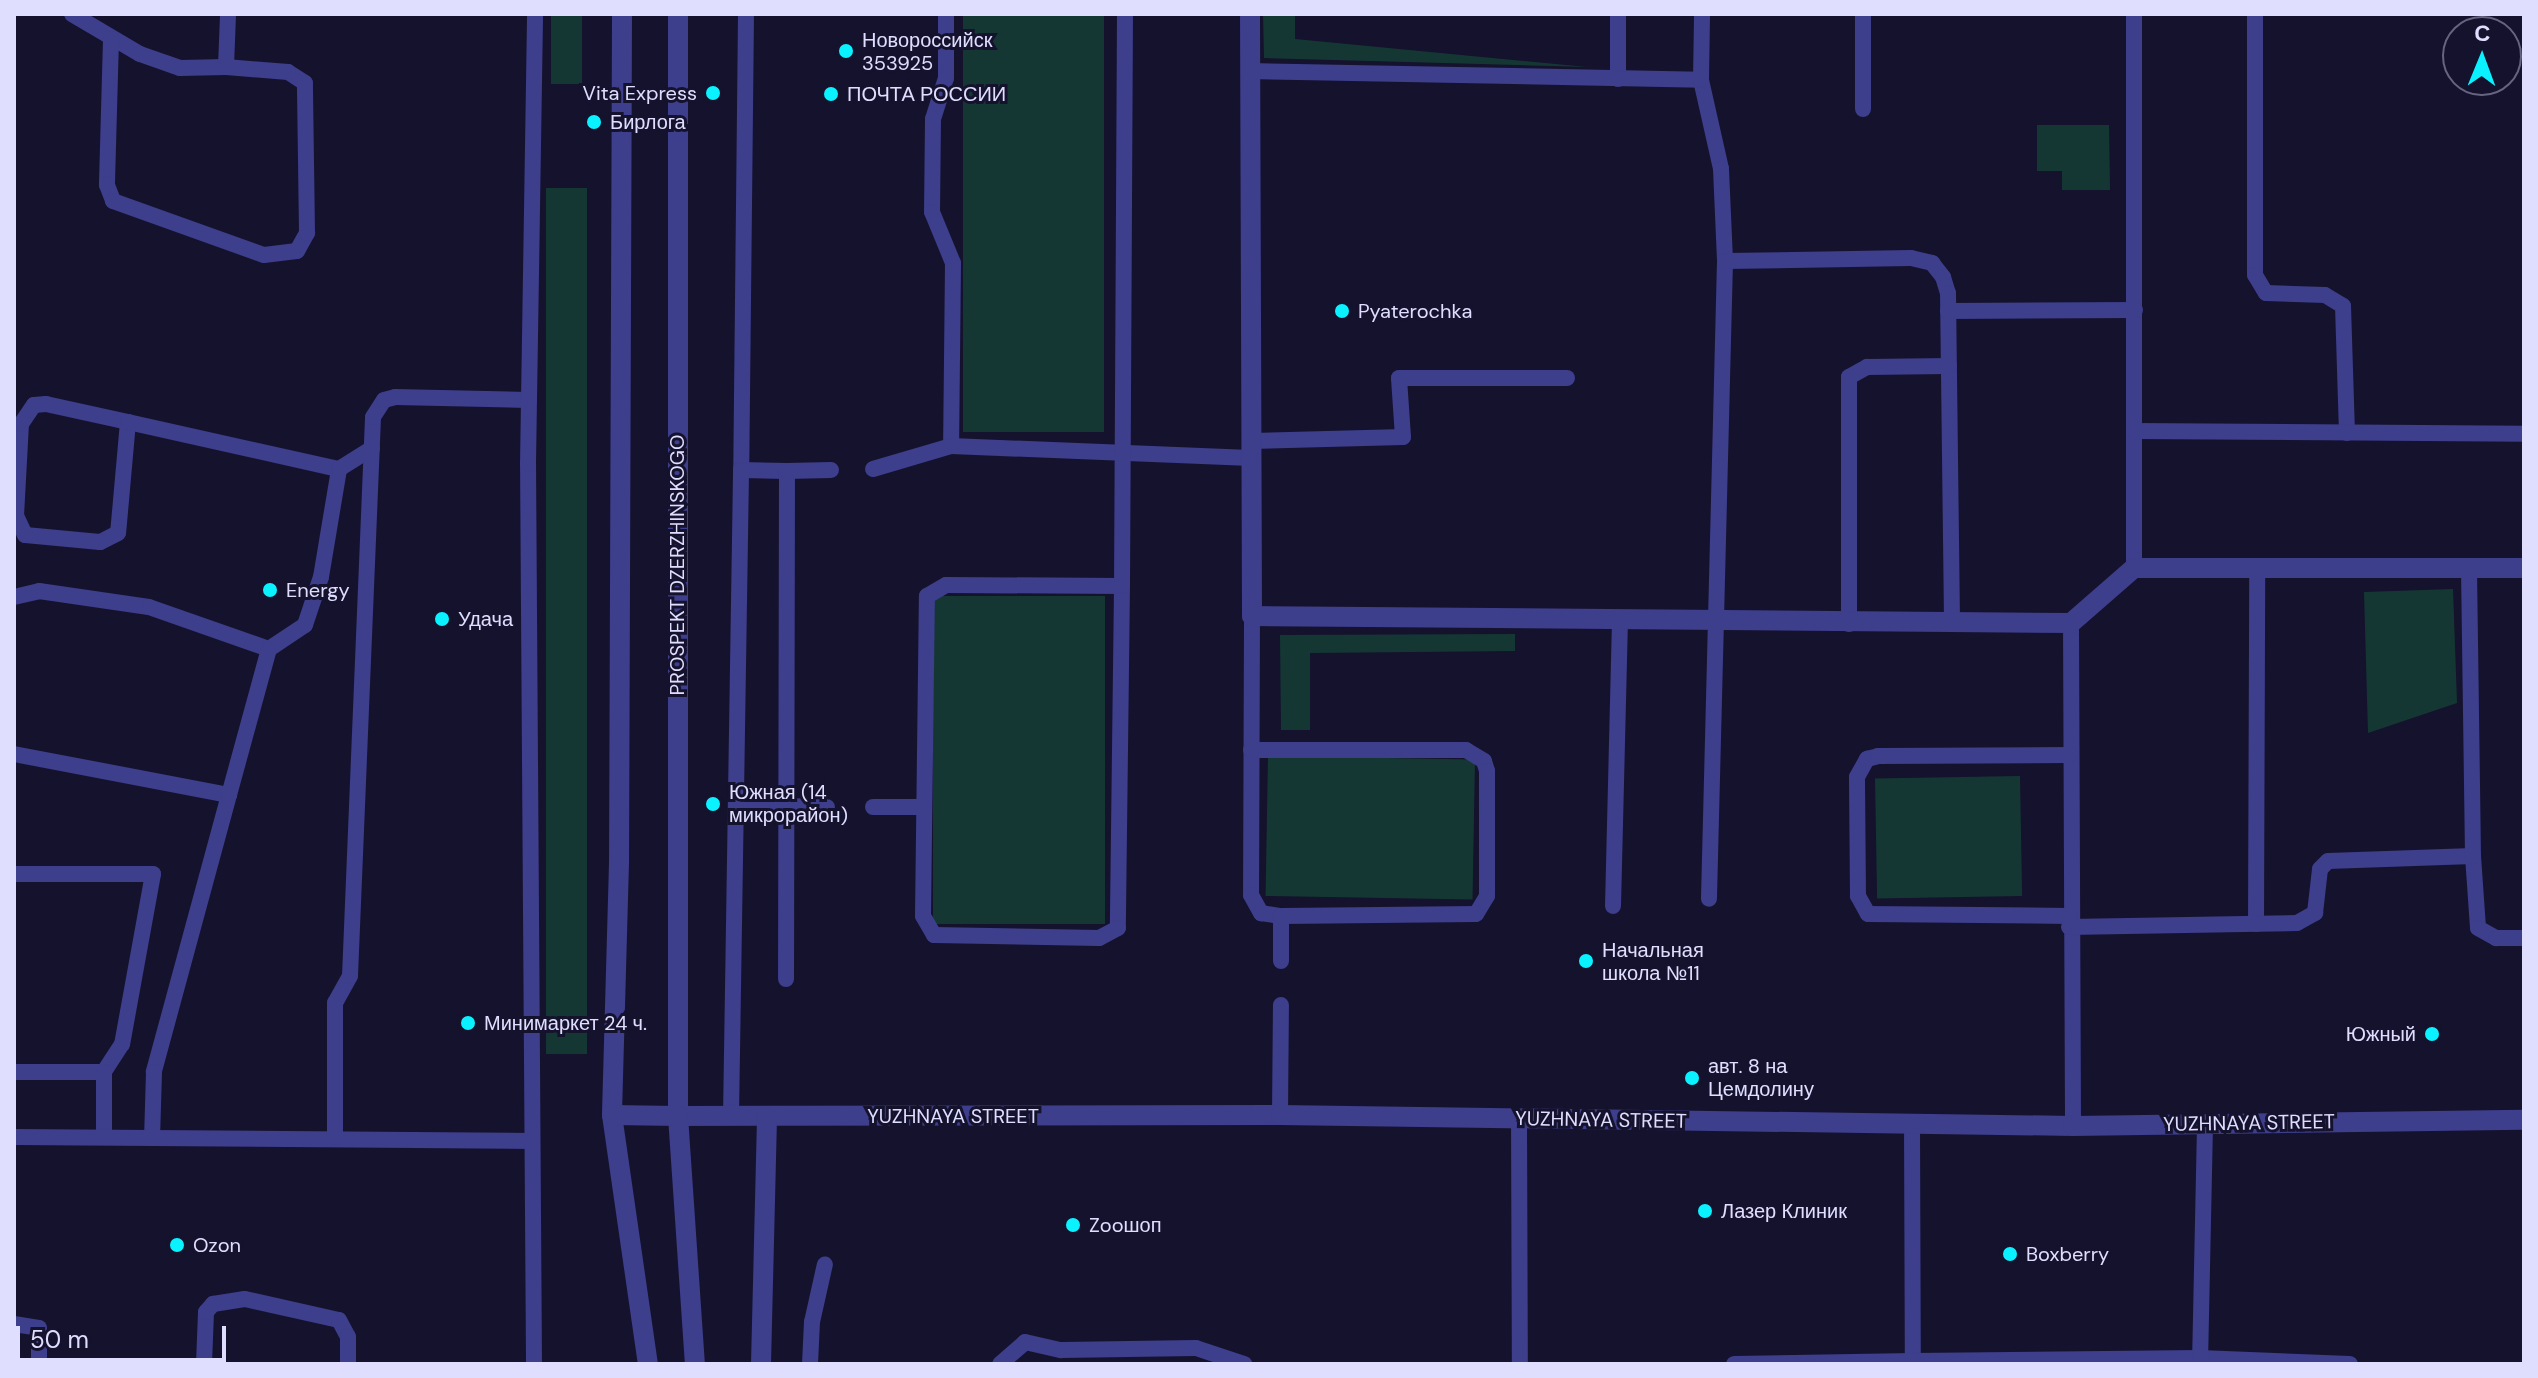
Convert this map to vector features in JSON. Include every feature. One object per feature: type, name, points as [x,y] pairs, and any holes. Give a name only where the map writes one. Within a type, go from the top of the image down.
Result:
[{"type":"street","points":[[622,14],[619,863],[612,1115],[648,1364]]},
{"type":"street","name":"PROSPEKT DZERZHINSKOGO","points":[[678,14],[678,1116],[695,1364]]},
{"type":"street","points":[[1250,14],[1252,616],[1716,624],[2071,623],[2134,568],[2524,568]]},
{"type":"street","points":[[612,1115],[678,1116]]},
{"type":"street","name":"YUZHNAYA STREET","points":[[678,1116],[1280,1115],[2073,1126],[2524,1120]]},
{"type":"street","points":[[761,1364],[767,1117]]},
{"type":"lane","points":[[72,14],[111,39],[180,68],[226,67],[288,72],[305,83],[307,233],[297,251],[264,255],[113,201],[107,185],[111,39]]},
{"type":"lane","points":[[226,67],[228,14]]},
{"type":"lane","points":[[534,1364],[529,400],[535,14]]},
{"type":"lane","points":[[731,1117],[746,14]]},
{"type":"lane","points":[[946,14],[946,78],[933,119],[932,212],[953,263],[951,446]]},
{"type":"lane","points":[[1122,586],[946,585],[927,596],[923,916],[934,935],[1099,938],[1118,928],[1122,586],[1125,14]]},
{"type":"lane","points":[[1618,14],[1618,79]]},
{"type":"lane","points":[[1702,14],[1701,80],[1721,169],[1725,261],[1709,899]]},
{"type":"lane","points":[[1863,14],[1863,109]]},
{"type":"lane","points":[[2134,14],[2134,568]]},
{"type":"lane","points":[[2255,14],[2255,275],[2266,293],[2325,295],[2343,306],[2347,433]]},
{"type":"lane","points":[[1250,71],[1701,80]]},
{"type":"lane","points":[[1725,261],[1911,258],[1932,263],[1943,277],[1948,311],[1952,624]]},
{"type":"lane","points":[[1948,311],[2135,310]]},
{"type":"lane","points":[[1849,624],[1849,377],[1867,367],[1949,366]]},
{"type":"lane","points":[[873,469],[951,446],[1122,454],[1251,449],[1403,437],[1399,378],[1567,378]]},
{"type":"lane","points":[[335,1137],[335,1003],[350,976],[373,417],[384,400],[529,400]]},
{"type":"lane","points":[[128,422],[118,533],[100,542],[25,535],[16,516],[24,413],[46,404],[128,422],[339,469],[372,448]]},
{"type":"lane","points":[[2135,431],[2524,434]]},
{"type":"lane","points":[[152,1138],[154,1072],[269,649],[305,625],[321,577],[339,469]]},
{"type":"lane","points":[[741,470],[831,470]]},
{"type":"lane","points":[[786,979],[787,471]]},
{"type":"lane","points":[[2256,924],[2257,568]]},
{"type":"lane","points":[[2469,568],[2473,856],[2478,928],[2496,938],[2524,938]]},
{"type":"lane","points":[[14,597],[39,591],[149,607],[269,649]]},
{"type":"lane","points":[[1251,750],[1466,750],[1484,761],[1487,771],[1487,896],[1476,914],[1281,916],[1261,913],[1251,895],[1251,750],[1252,616]]},
{"type":"lane","points":[[1613,906],[1620,622]]},
{"type":"lane","points":[[2071,623],[2073,1126]]},
{"type":"lane","points":[[14,754],[229,795]]},
{"type":"lane","points":[[2070,755],[1878,756],[1867,759],[1857,777],[1858,896],[1868,914],[2256,924],[2307,921],[2318,902],[2320,869],[2328,861],[2473,856]]},
{"type":"lane","points":[[736,805],[827,807]]},
{"type":"lane","points":[[873,807],[923,807]]},
{"type":"lane","points":[[14,874],[153,874],[122,1044],[104,1072],[104,1137]]},
{"type":"lane","points":[[1281,916],[1281,961]]},
{"type":"lane","points":[[1280,1115],[1281,1005]]},
{"type":"lane","points":[[14,1072],[104,1072]]},
{"type":"lane","points":[[1519,1120],[1520,1364]]},
{"type":"lane","points":[[2200,1361],[2205,1123]]},
{"type":"lane","points":[[1912,1124],[1913,1361]]},
{"type":"lane","points":[[14,1137],[335,1137],[532,1141]]},
{"type":"lane","points":[[810,1364],[812,1322],[825,1264]]},
{"type":"lane","points":[[204,1364],[206,1312],[213,1304],[245,1299],[339,1320],[348,1337],[348,1364]]},
{"type":"lane","points":[[14,1324],[39,1328],[39,1364]]},
{"type":"lane","points":[[1000,1364],[1025,1342],[1061,1350],[1196,1348],[1244,1364]]},
{"type":"lane","points":[[1734,1364],[2200,1361],[2350,1364]]},
{"type":"green space","points":[[551,14],[582,14],[582,84],[551,84]]},
{"type":"green space","points":[[963,14],[1104,14],[1104,432],[963,432]]},
{"type":"green space","points":[[1263,14],[1295,14],[1295,39],[1587,67],[1264,58]]},
{"type":"green space","points":[[2037,125],[2109,125],[2110,190],[2062,190],[2062,171],[2037,171]]},
{"type":"green space","points":[[546,188],[587,188],[587,1054],[546,1054]]},
{"type":"green space","points":[[2453,589],[2457,703],[2368,733],[2364,592]]},
{"type":"green space","points":[[933,596],[1105,596],[1105,924],[933,924]]},
{"type":"green space","points":[[1515,634],[1515,651],[1310,653],[1310,730],[1281,730],[1280,635]]},
{"type":"green space","points":[[1268,756],[1475,760],[1473,900],[1266,896]]},
{"type":"green space","points":[[2020,776],[2022,896],[1877,899],[1875,779]]},
{"type":"place","name":"Новороссийск 353925","points":[[846,51]]},
{"type":"place","name":"Vita Express","points":[[713,93]]},
{"type":"place","name":"ПОЧТА РОССИИ","points":[[831,94]]},
{"type":"place","name":"Бирлога","points":[[594,122]]},
{"type":"place","name":"Pyaterochka","points":[[1342,311]]},
{"type":"place","name":"Energy","points":[[270,590]]},
{"type":"place","name":"Удача","points":[[442,619]]},
{"type":"place","name":"Южная (14 микрорайон)","points":[[713,804]]},
{"type":"place","name":"Начальная школа №11","points":[[1586,961]]},
{"type":"place","name":"Минимаркет 24 ч.","points":[[468,1023]]},
{"type":"place","name":"Южный","points":[[2432,1034]]},
{"type":"place","name":"авт. 8 на Цемдолину","points":[[1692,1078]]},
{"type":"place","name":"Лазер Клиник","points":[[1705,1211]]},
{"type":"place","name":"Zooшоп","points":[[1073,1225]]},
{"type":"place","name":"Ozon","points":[[177,1245]]},
{"type":"place","name":"Boxberry","points":[[2010,1254]]}]
